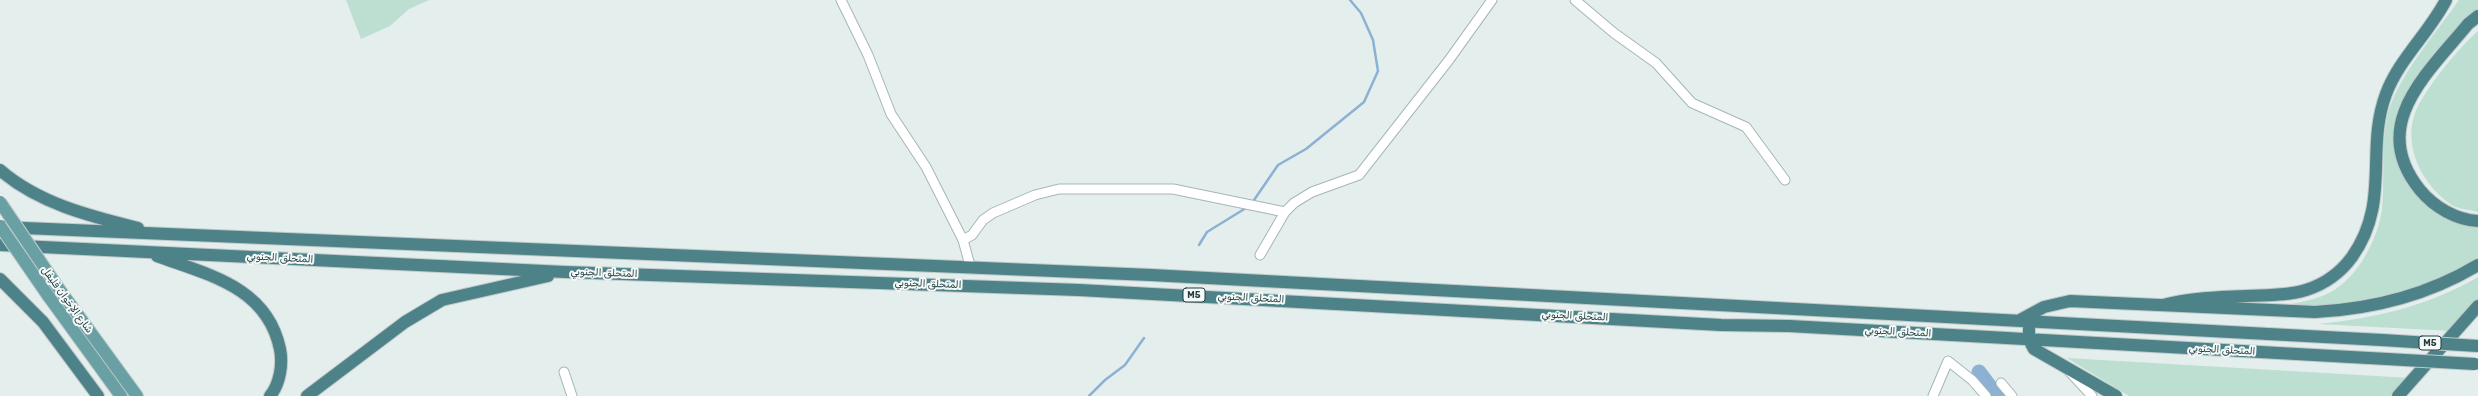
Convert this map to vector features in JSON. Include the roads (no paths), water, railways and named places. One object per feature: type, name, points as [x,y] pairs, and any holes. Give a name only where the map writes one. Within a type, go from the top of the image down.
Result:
[{"type":"highway","points":[[2162,304],[2202,298],[2296,293],[2322,283],[2346,265],[2360,245],[2372,217],[2376,200],[2378,130],[2386,94],[2397,71],[2446,0]]},
{"type":"highway","points":[[2478,16],[2468,24],[2412,93],[2401,119],[2399,137],[2407,168],[2416,184],[2428,198],[2448,213],[2478,221]]},
{"type":"highway","points":[[0,170],[26,189],[51,201],[162,234]]},
{"type":"highway","name":"المتحلق الجنوبي","points":[[0,227],[1151,275],[2024,320],[2478,346]]},
{"type":"highway","name":"المتحلق الجنوبي","points":[[0,245],[565,272],[793,278],[1150,293],[1463,312],[1544,314],[1721,325],[1789,326],[2476,365]]},
{"type":"highway","points":[[146,252],[225,282],[246,294],[262,309],[272,324],[281,353],[278,377],[270,396]]},
{"type":"highway","points":[[2116,396],[2038,353],[2029,340],[2024,320],[2044,307],[2070,301],[2315,312],[2342,311],[2393,302],[2418,294],[2442,284],[2478,265]]},
{"type":"highway","points":[[307,396],[405,322],[442,300],[471,292],[565,272]]},
{"type":"highway","points":[[0,279],[43,322],[98,396]]},
{"type":"highway","points":[[2398,396],[2478,306]]},
{"type":"main road","name":"شارع الإخوان فليفل","points":[[0,202],[59,289],[137,396]]},
{"type":"main road","name":"شارع الإخوان فليفل","points":[[0,227],[121,396]]},
{"type":"street","points":[[841,0],[868,55],[891,114],[926,167],[963,240],[971,268]]},
{"type":"street","points":[[1260,255],[1285,212],[1294,203],[1312,192],[1359,175],[1450,60],[1492,0]]},
{"type":"street","points":[[1575,0],[1614,33],[1656,63],[1692,103],[1746,127],[1785,180]]},
{"type":"street","points":[[963,240],[972,235],[983,220],[993,213],[1035,195],[1059,189],[1173,189],[1285,212]]},
{"type":"street","points":[[1933,396],[1948,361],[1972,380],[1986,396]]},
{"type":"street","points":[[2066,368],[2092,396]]},
{"type":"street","points":[[564,372],[572,396]]},
{"type":"street","points":[[2001,383],[2012,396]]},
{"type":"waterway","points":[[1252,203],[1278,165],[1306,149],[1364,102],[1378,71],[1373,40],[1361,13],[1350,0]]},
{"type":"waterway","points":[[1199,245],[1207,232],[1246,208]]},
{"type":"waterway","points":[[1089,396],[1105,380],[1125,365],[1144,338]]},
{"type":"waterway","points":[[1979,372],[1997,396]]}]
